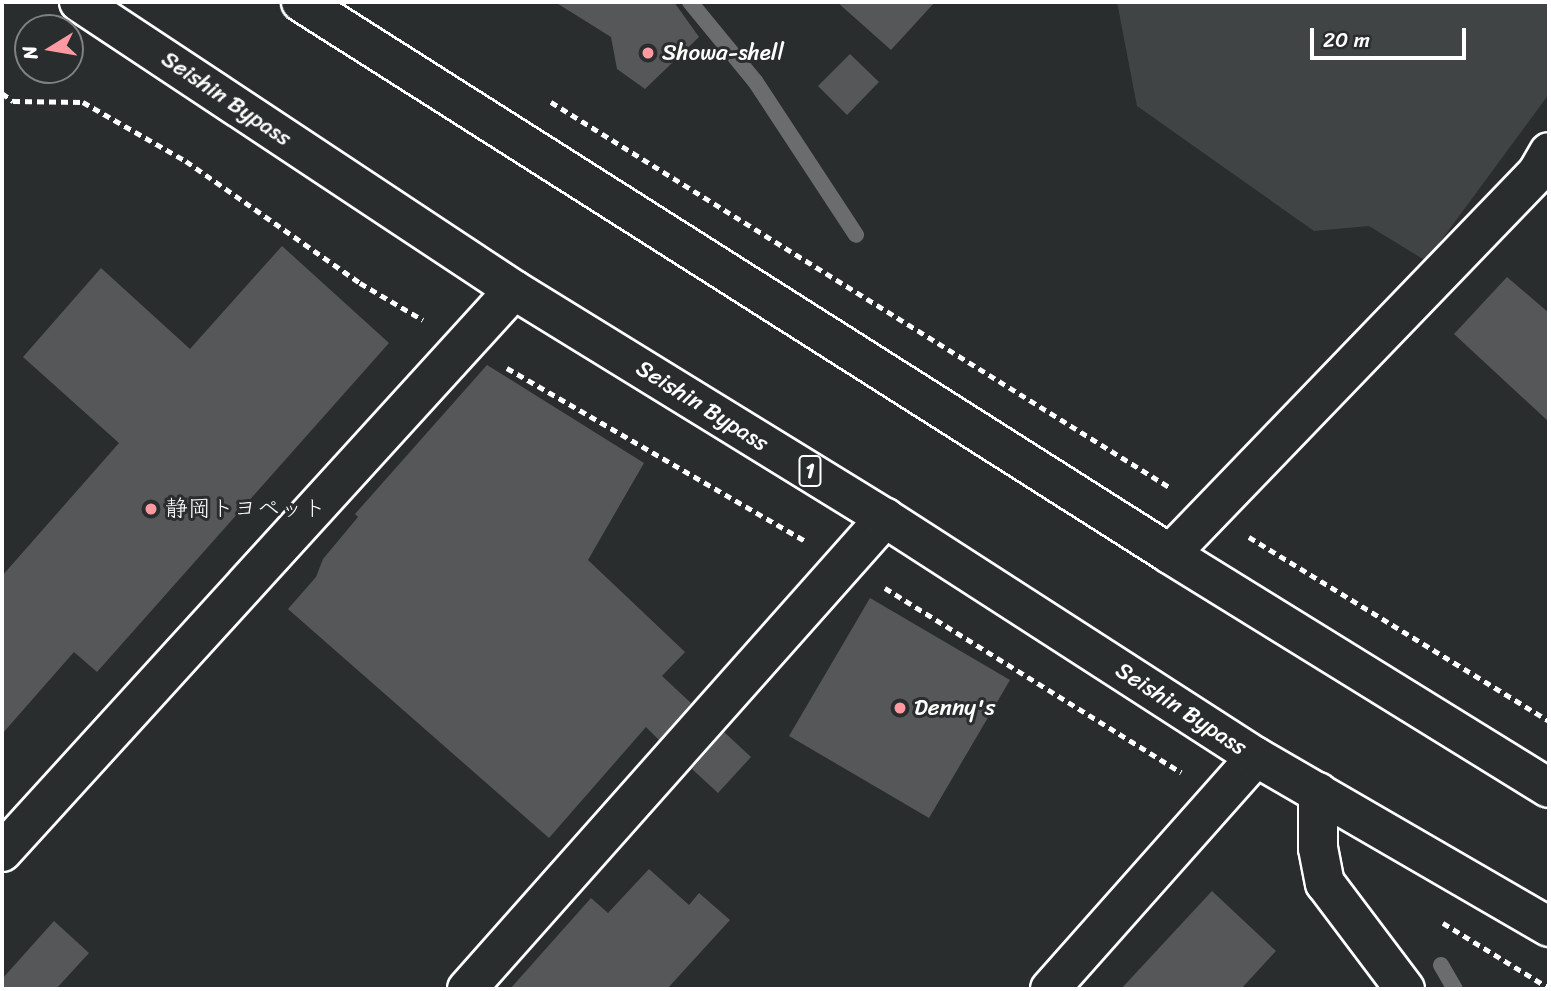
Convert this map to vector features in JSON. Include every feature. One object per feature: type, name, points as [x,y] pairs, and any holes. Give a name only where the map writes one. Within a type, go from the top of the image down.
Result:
[{"type":"main road","name":"Seishin Bypass","points":[[79,2],[514,290],[886,518],[1256,757],[1549,928]]},
{"type":"main road","points":[[302,2],[1170,554],[1549,788]]},
{"type":"main road","points":[[1170,554],[1212,514],[1545,170]]},
{"type":"main road","points":[[2,852],[514,290]]},
{"type":"main road","points":[[467,989],[886,518]]},
{"type":"main road","points":[[1050,989],[1256,757]]},
{"type":"main road","points":[[1318,792],[1318,848],[1325,883],[1405,989]]},
{"type":"path","points":[[2,93],[13,102],[83,102],[186,161],[360,284],[846,564],[1220,796]]},
{"type":"path","points":[[544,98],[1549,721]]},
{"type":"path","points":[[1434,918],[1549,988]]},
{"type":"shaded area","points":[[1117,2],[1549,2],[1549,94],[1426,261],[1369,226],[1314,231],[1137,106]]},
{"type":"building","name":"Showa-shell","points":[[555,2],[674,2],[699,37],[645,89],[617,69],[611,37]]},
{"type":"building","points":[[837,2],[935,2],[891,50]]},
{"type":"building","points":[[850,54],[879,82],[847,115],[818,86]]},
{"type":"building","name":"静岡トヨペット","points":[[282,246],[389,343],[97,672],[74,652],[2,734],[2,576],[119,443],[23,357],[101,268],[190,349]]},
{"type":"building","points":[[1507,277],[1549,313],[1549,422],[1454,334]]},
{"type":"building","points":[[487,365],[644,463],[588,560],[685,652],[662,676],[691,703],[659,740],[646,727],[549,838],[288,609],[316,577],[323,559],[358,517],[355,514]]},
{"type":"building","name":"Denny's","points":[[870,598],[1010,680],[929,818],[789,736]]},
{"type":"building","points":[[724,732],[751,757],[718,793],[692,769]]},
{"type":"building","points":[[649,869],[689,905],[699,893],[730,920],[667,989],[510,989],[591,898],[608,913]]},
{"type":"building","points":[[1212,891],[1276,951],[1241,989],[1121,989]]},
{"type":"building","points":[[54,921],[89,953],[56,989],[2,989],[2,979]]},
{"type":"waterway","points":[[690,2],[755,81],[856,235]]},
{"type":"waterway","points":[[1441,965],[1455,989]]},
{"type":"place","name":"Showa-shell","points":[[648,53]]},
{"type":"place","name":"静岡トヨペット","points":[[151,509]]},
{"type":"place","name":"Denny's","points":[[900,708]]}]
